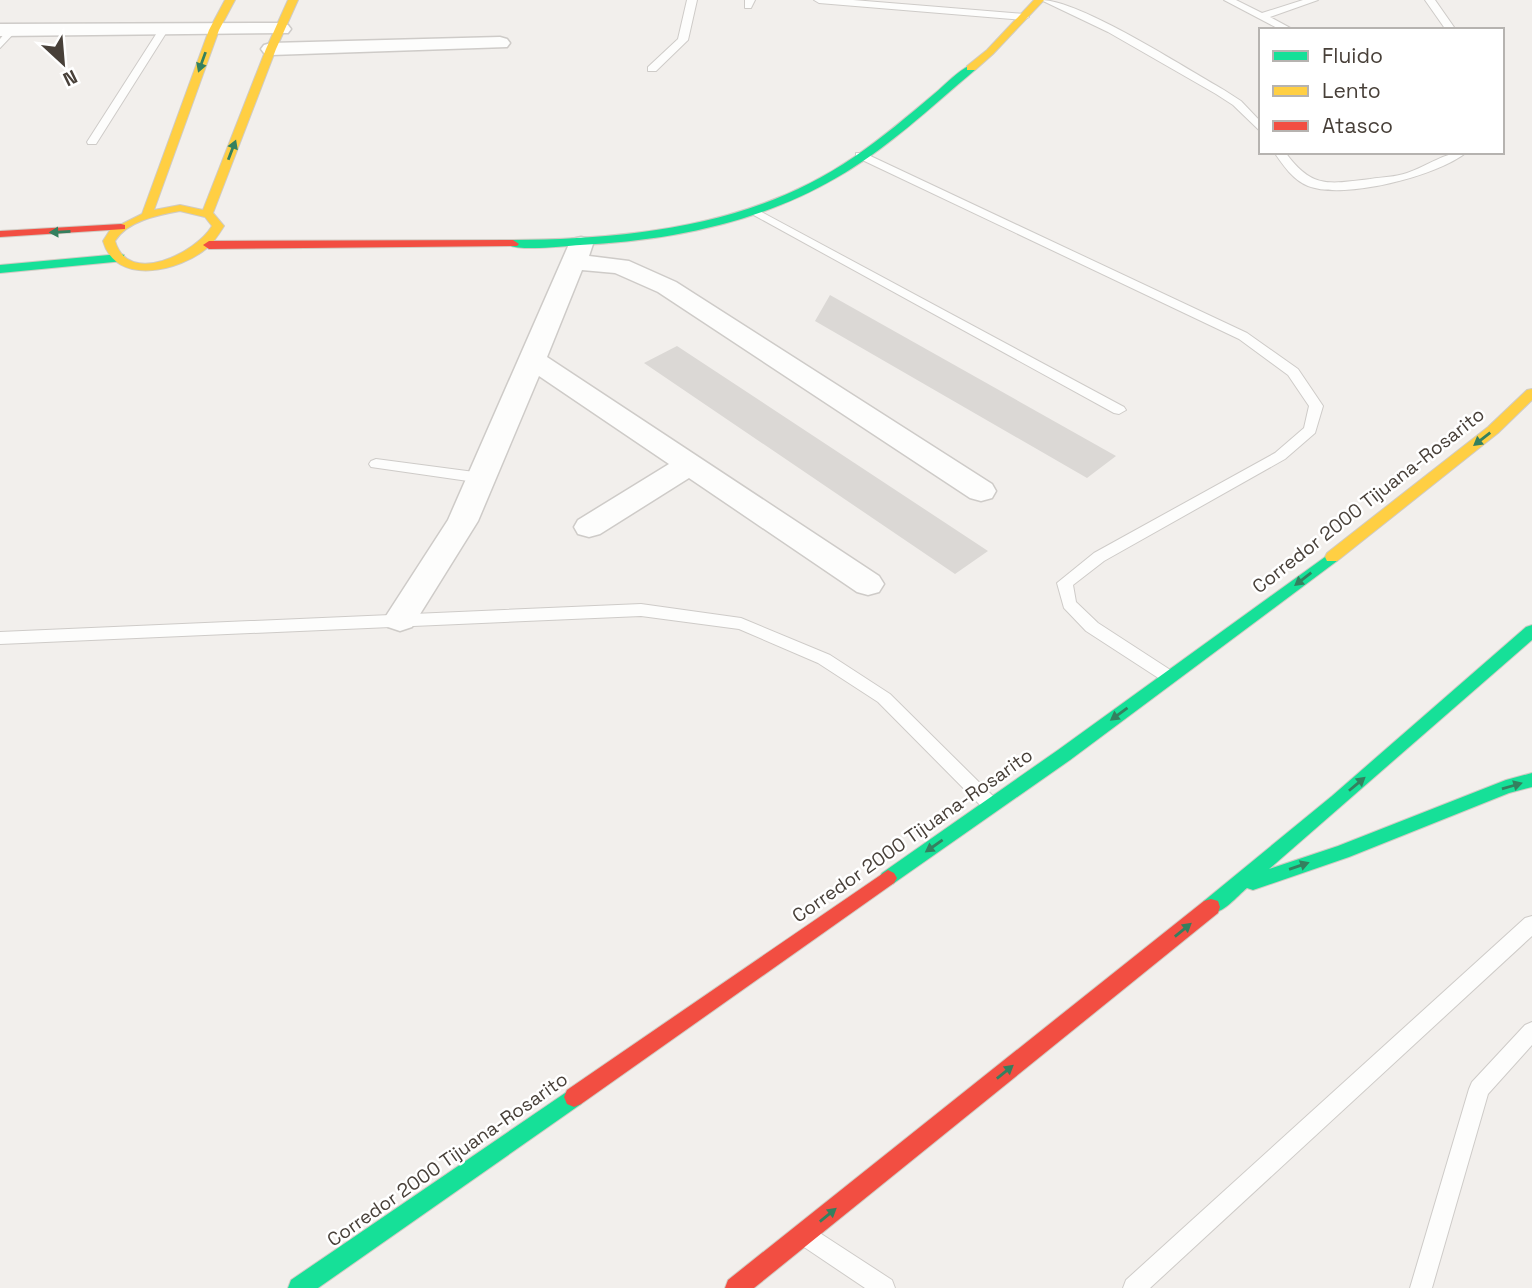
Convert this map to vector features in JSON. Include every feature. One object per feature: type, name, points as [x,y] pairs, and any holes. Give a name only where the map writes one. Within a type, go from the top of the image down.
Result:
[{"type":"main road","points":[[147,213],[214,30],[230,0]]},
{"type":"main road","points":[[207,214],[271,49],[293,0]]},
{"type":"main road","points":[[209,245],[578,253],[754,211],[804,191],[835,174],[950,87],[990,52],[1040,0]]},
{"type":"main road","points":[[180,208],[207,214],[215,220],[218,228],[216,236],[209,245],[182,260],[133,263],[120,258],[113,252],[110,244],[113,235],[121,227],[147,213],[180,208]]},
{"type":"main road","points":[[0,234],[121,227]]},
{"type":"main road","points":[[0,269],[120,258]]},
{"type":"main road","name":"Corredor 2000 Tijuana-Rosarito","points":[[299,1288],[991,806],[1169,677],[1307,576],[1493,430],[1532,393]]},
{"type":"main road","points":[[737,1288],[1235,888],[1467,691],[1532,631]]},
{"type":"main road","points":[[1235,888],[1343,852],[1506,787],[1532,780]]},
{"type":"street","points":[[4,35],[281,29]]},
{"type":"street","points":[[271,49],[500,43]]},
{"type":"street","points":[[400,620],[463,521],[578,253],[667,287],[981,491]]},
{"type":"street","points":[[533,359],[868,584]]},
{"type":"street","points":[[589,527],[690,464]]},
{"type":"lane","points":[[652,69],[683,40],[692,0]]},
{"type":"lane","points":[[819,0],[1024,17]]},
{"type":"lane","points":[[1046,0],[1111,30],[1220,92],[1243,108],[1259,127]]},
{"type":"lane","points":[[1229,0],[1285,28]]},
{"type":"lane","points":[[1262,16],[1313,0]]},
{"type":"lane","points":[[1430,0],[1450,28]]},
{"type":"lane","points":[[92,142],[163,30]]},
{"type":"lane","points":[[1280,154],[1295,174],[1306,182],[1332,187],[1408,177],[1458,154]]},
{"type":"lane","points":[[860,155],[1243,336],[1293,372],[1315,406],[1310,430],[1280,456],[1099,557],[1065,583],[1069,604],[1092,628],[1169,677]]},
{"type":"lane","points":[[754,211],[1119,410]]},
{"type":"lane","points":[[376,464],[482,478]]},
{"type":"lane","points":[[0,638],[641,610],[741,624],[824,659],[884,698],[991,806]]},
{"type":"lane","points":[[1134,1288],[1532,923]]},
{"type":"lane","points":[[1421,1288],[1479,1089],[1532,1031]]},
{"type":"lane","points":[[804,1234],[884,1288]]},
{"type":"building","points":[[830,295],[1116,456],[1087,478],[815,321]]},
{"type":"building","points":[[677,346],[988,551],[955,574],[644,363]]},
{"type":"traffic: fast","points":[[513,244],[636,237],[718,222],[758,210],[796,195],[851,164],[904,125],[971,68]]},
{"type":"traffic: fast","points":[[0,269],[120,258]]},
{"type":"traffic: fast","points":[[888,878],[1064,755],[1332,557]]},
{"type":"traffic: fast","points":[[1211,907],[1338,801],[1532,631]]},
{"type":"traffic: fast","points":[[1253,882],[1343,852],[1506,787],[1532,780]]},
{"type":"traffic: fast","points":[[299,1288],[574,1097]]},
{"type":"traffic: slow","points":[[147,213],[214,30],[230,0]]},
{"type":"traffic: slow","points":[[207,214],[271,49],[293,0]]},
{"type":"traffic: slow","points":[[971,68],[990,52],[1039,0]]},
{"type":"traffic: slow","points":[[180,208],[209,215],[218,226],[212,236],[191,253],[164,265],[150,267],[125,262],[112,251],[109,241],[114,233],[125,225],[155,213],[180,208]]},
{"type":"traffic: slow","points":[[1332,557],[1493,430],[1532,393]]},
{"type":"traffic: jam","points":[[0,234],[121,227]]},
{"type":"traffic: jam","points":[[209,245],[513,244]]},
{"type":"traffic: jam","points":[[574,1097],[888,878]]},
{"type":"traffic: jam","points":[[736,1288],[1211,907]]}]
